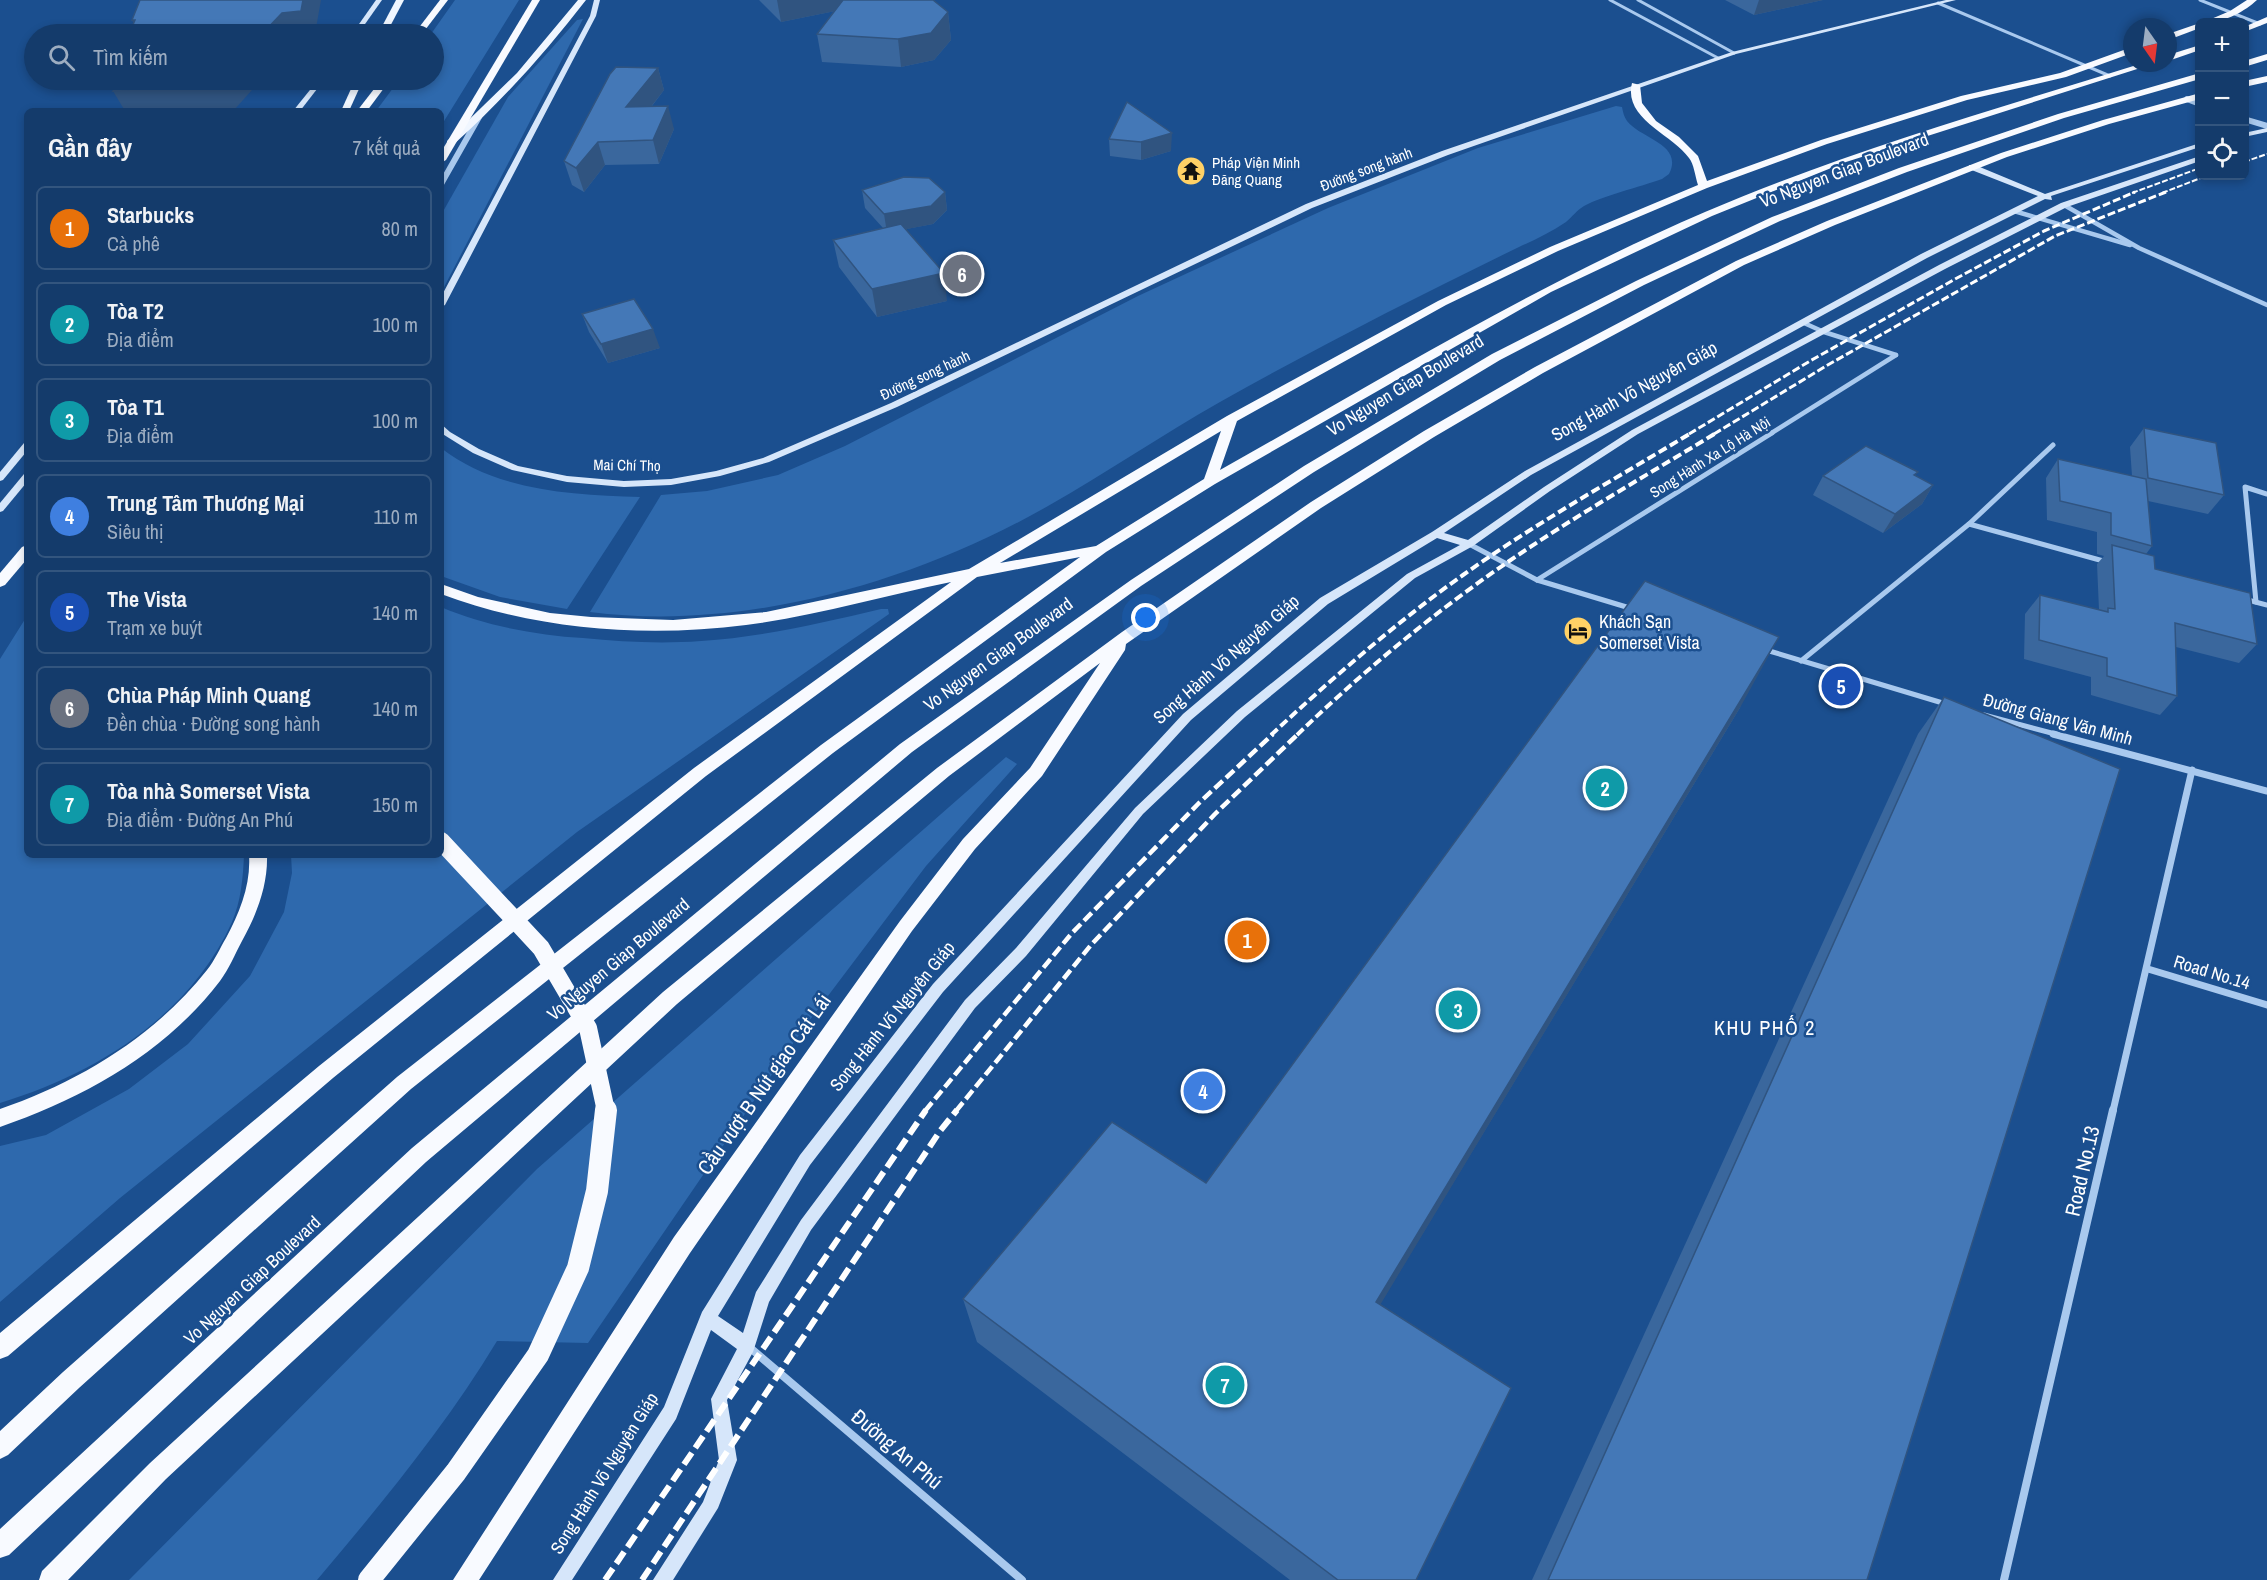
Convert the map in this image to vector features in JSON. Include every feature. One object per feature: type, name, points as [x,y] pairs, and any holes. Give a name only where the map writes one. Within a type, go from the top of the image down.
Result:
[{"type":"highway","points":[[426,24],[444,0]]},
{"type":"highway","points":[[444,154],[536,0]]},
{"type":"highway","points":[[2219,18],[2233,13],[2253,0]]},
{"type":"highway","points":[[2249,28],[2263,22]]},
{"type":"highway","points":[[2177,34],[2195,27]]},
{"type":"highway","points":[[2177,55],[2195,48]]},
{"type":"highway","name":"Vo Nguyen Giap Boulevard","points":[[0,1348],[326,1072],[682,787],[973,573],[1230,419],[1442,303],[1554,249],[1703,186],[1824,142],[1953,102],[2064,75],[2123,53]]},
{"type":"highway","points":[[2249,62],[2267,57]]},
{"type":"highway","name":"Vo Nguyen Giap Boulevard","points":[[0,1447],[71,1380],[404,1083],[827,749],[1101,549],[1210,481],[1547,290],[1708,214],[1843,160],[2123,72]]},
{"type":"highway","points":[[2064,75],[2110,76]]},
{"type":"highway","name":"Vo Nguyen Giap Boulevard","points":[[0,1546],[419,1155],[906,748],[1136,583],[1309,469],[1496,357],[1640,283],[1776,219],[1903,170],[2045,122],[2195,77]]},
{"type":"highway","points":[[2249,83],[2267,79]]},
{"type":"highway","points":[[1635,85],[1637,103],[1653,123],[1676,139],[1695,158],[1703,186]]},
{"type":"highway","points":[[364,108],[378,90]]},
{"type":"highway","points":[[2122,118],[2130,96]]},
{"type":"highway","points":[[51,1580],[158,1471],[641,1024],[943,771],[1127,636],[1316,505],[1429,434],[1539,370],[1740,264],[1831,223],[1972,167],[2106,122],[2195,97]]},
{"type":"highway","points":[[2045,122],[2106,122]]},
{"type":"highway","points":[[1210,481],[1230,419]]},
{"type":"highway","points":[[444,590],[522,612],[613,624],[671,625],[746,620],[1101,549]]},
{"type":"highway","points":[[0,592],[4,578],[24,554]]},
{"type":"highway","name":"Cầu vượt B Nút giao Cát Lái","points":[[465,1580],[682,1245],[906,926],[969,844],[1036,772],[1127,636]]},
{"type":"highway","points":[[369,1580],[456,1472],[538,1356],[578,1268],[597,1191],[606,1108],[588,1028],[541,948],[444,844]]},
{"type":"highway","points":[[0,1118],[38,1105],[106,1070],[168,1026],[215,974],[245,919],[259,874],[258,858]]},
{"type":"main road","points":[[362,24],[379,0]]},
{"type":"main road","points":[[387,24],[400,0]]},
{"type":"main road","points":[[450,143],[479,117],[524,70],[582,0]]},
{"type":"main road","points":[[444,299],[593,16],[597,0]]},
{"type":"main road","name":"Đường song hành","points":[[817,439],[905,400],[1310,206],[1445,153],[1635,85],[1734,53],[1953,0]]},
{"type":"main road","points":[[298,108],[313,90]]},
{"type":"main road","points":[[346,108],[354,90]]},
{"type":"main road","points":[[2249,135],[2267,128]]},
{"type":"main road","name":"Song Hành Võ Nguyên Giáp","points":[[562,1580],[670,1413],[708,1318],[805,1160],[938,988],[1187,717],[1324,601],[1436,534],[1527,473],[1924,256],[2014,211],[2045,196],[2195,146]]},
{"type":"main road","name":"Song Hành Võ Nguyên Giáp","points":[[662,1580],[710,1508],[728,1460],[720,1400],[747,1346],[762,1298],[806,1225],[970,1004],[1021,952],[1139,811],[1240,714],[1411,576],[1469,544],[1547,489],[1635,432],[2064,205],[2195,159]]},
{"type":"main road","points":[[1972,167],[2064,205]]},
{"type":"main road","name":"Mai Chí Thọ","points":[[444,430],[476,451],[515,468],[567,479],[624,484],[671,482],[717,474],[766,460],[817,439]]},
{"type":"main road","points":[[0,478],[24,449]]},
{"type":"main road","points":[[0,509],[24,480]]},
{"type":"main road","points":[[1436,534],[1469,544]]},
{"type":"main road","points":[[708,1318],[747,1346]]},
{"type":"street","points":[[1610,0],[1718,58]]},
{"type":"street","points":[[1638,0],[1734,53]]},
{"type":"street","points":[[2200,0],[2263,22]]},
{"type":"street","points":[[1938,3],[2110,76]]},
{"type":"street","points":[[2187,99],[2195,102]]},
{"type":"street","points":[[444,179],[479,117]]},
{"type":"street","points":[[2249,121],[2267,128]]},
{"type":"street","points":[[2064,205],[2139,248],[2267,305]]},
{"type":"street","points":[[2014,211],[2139,248]]},
{"type":"street","points":[[1804,323],[1824,332]]},
{"type":"street","name":"Song Hành Xa Lộ Hà Nội","points":[[1538,579],[1896,355],[1824,332]]},
{"type":"street","points":[[1801,661],[1969,524],[2053,445]]},
{"type":"street","points":[[2256,602],[2245,487],[2267,494]]},
{"type":"street","points":[[1969,524],[2118,565]]},
{"type":"street","points":[[1469,544],[1538,579],[1644,613]]},
{"type":"street","points":[[2233,596],[2267,605]]},
{"type":"street","points":[[1756,647],[1949,705]]},
{"type":"street","name":"Đường Giang Văn Minh","points":[[1972,711],[2267,791]]},
{"type":"street","name":"Road No.13","points":[[2004,1580],[2148,969],[2192,770]]},
{"type":"street","name":"Road No.14","points":[[2148,969],[2267,1005]]},
{"type":"street","name":"Đường An Phú","points":[[747,1346],[1022,1580]]},
{"type":"shaded area","points":[[455,0],[519,0],[444,121],[444,108],[378,108],[392,90],[444,90],[444,24],[438,24]]},
{"type":"shaded area","points":[[583,19],[444,287],[444,210],[508,97],[577,20]]},
{"type":"shaded area","points":[[1616,106],[1622,107],[1626,119],[1633,127],[1666,149],[1671,156],[1672,164],[1669,174],[1662,179],[1584,206],[1566,222],[1549,232],[1406,303],[1257,382],[1048,506],[996,533],[942,557],[885,578],[827,595],[768,607],[708,615],[648,616],[590,612],[661,495],[707,491],[778,475],[845,446],[1138,296],[1328,208],[1478,148]]},
{"type":"shaded area","points":[[444,450],[486,474],[510,482],[588,495],[640,497],[567,609],[500,597],[444,577]]},
{"type":"shaded area","points":[[444,608],[475,619],[529,632],[565,637],[657,642],[701,641],[769,633],[888,609],[889,614],[577,832],[120,1198],[0,1302],[0,1146],[46,1135],[129,1089],[188,1044],[250,976],[284,912],[292,873],[291,858],[444,858]]},
{"type":"shaded area","points":[[24,621],[24,858],[244,858],[244,864],[235,914],[214,956],[191,986],[165,1013],[136,1037],[104,1058],[70,1076],[0,1103],[0,659]]},
{"type":"shaded area","points":[[1006,757],[1017,764],[926,866],[803,1029],[588,1343],[497,1341],[434,1434],[317,1580],[129,1580],[537,1169]]},
{"type":"building","points":[[140,0],[303,0],[301,11],[282,13],[272,24],[133,24],[135,20],[132,20]]},
{"type":"building","points":[[843,0],[933,0],[948,12],[931,33],[898,39],[817,34]]},
{"type":"building","points":[[616,67],[658,68],[626,107],[668,106],[653,140],[598,142],[576,168],[564,161],[610,74]]},
{"type":"building","points":[[1127,102],[1172,133],[1141,142],[1109,139]]},
{"type":"building","points":[[904,177],[929,178],[945,192],[931,206],[884,214],[862,190]]},
{"type":"building","points":[[901,224],[944,273],[872,289],[833,240]]},
{"type":"building","points":[[634,299],[653,329],[601,344],[582,314]]},
{"type":"building","points":[[2144,428],[2216,443],[2224,495],[2148,478]]},
{"type":"building","points":[[1866,446],[1918,472],[1914,475],[1933,485],[1895,514],[1823,476]]},
{"type":"building","points":[[2058,459],[2146,479],[2152,546],[2111,535],[2111,513],[2060,501]]},
{"type":"building","points":[[2112,545],[2154,556],[2155,569],[2250,593],[2257,644],[2175,623],[2177,696],[2107,676],[2107,658],[2039,640],[2040,595],[2108,612],[2108,608],[2115,609]]},
{"type":"building","points":[[1645,581],[1779,637],[1376,1302],[1511,1388],[1416,1580],[1338,1580],[963,1299],[1112,1122],[1206,1183]]},
{"type":"building","points":[[1944,697],[2120,769],[1867,1580],[1548,1580]]},
{"type":"railway","points":[[2249,160],[2267,154]]},
{"type":"railway","points":[[2132,193],[2195,170]]},
{"type":"railway","points":[[2162,193],[2196,180]]},
{"type":"railway","points":[[1689,434],[1810,361],[1957,278],[2044,231],[2135,192]]},
{"type":"railway","points":[[1714,434],[1826,366],[2055,236],[2166,192]]},
{"type":"railway","points":[[1271,735],[1364,652],[1463,575],[1547,519],[1691,433]]},
{"type":"railway","points":[[1297,735],[1388,653],[1485,578],[1570,521],[1716,433]]},
{"type":"railway","points":[[925,1111],[1072,933],[1199,803],[1273,734]]},
{"type":"railway","points":[[956,1111],[1091,945],[1215,814],[1298,734]]},
{"type":"railway","points":[[605,1580],[926,1110]]},
{"type":"railway","points":[[642,1580],[940,1131],[957,1110]]},
{"type":"place","name":"Pháp Viện Minh Đăng Quang","points":[[1191,171]]},
{"type":"place","name":"Chùa Pháp Minh Quang","points":[[962,274]]},
{"type":"place","name":"Khách Sạn Somerset Vista","points":[[1578,631]]},
{"type":"place","name":"The Vista","points":[[1841,686]]},
{"type":"place","name":"Tòa T2","points":[[1605,788]]},
{"type":"place","name":"Starbucks","points":[[1247,940]]},
{"type":"place","name":"Tòa T1","points":[[1458,1010]]},
{"type":"place","name":"Trung Tâm Thương Mại","points":[[1203,1091]]},
{"type":"place","name":"Tòa nhà Somerset Vista","points":[[1225,1385]]},
{"type":"district","name":"KHU PHỐ 2","points":[[1765,1027]]}]
